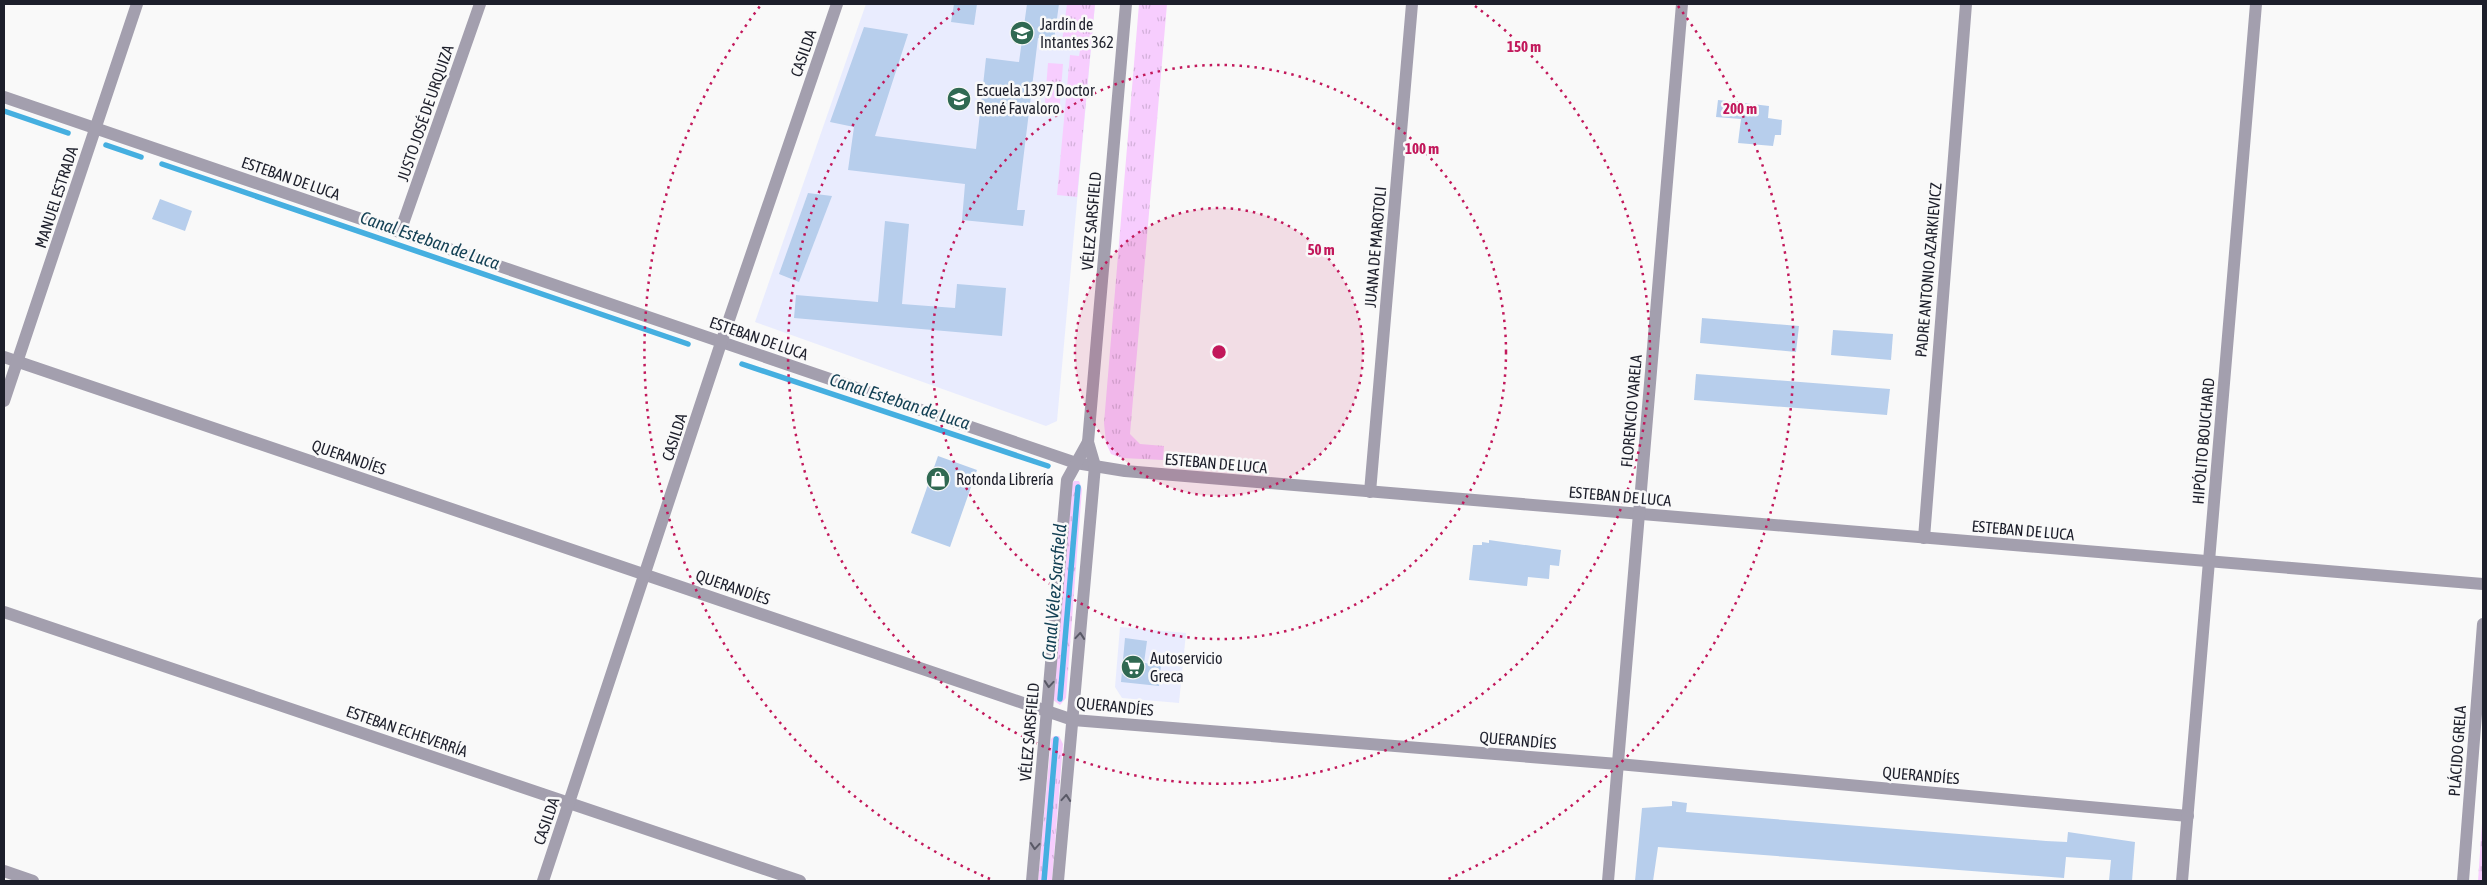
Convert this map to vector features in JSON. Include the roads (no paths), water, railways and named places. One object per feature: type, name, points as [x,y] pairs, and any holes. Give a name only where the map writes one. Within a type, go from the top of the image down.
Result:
[{"type":"street","name":"MANUEL ESTRADA","points":[[4,401],[137,4]]},
{"type":"street","name":"JUSTO JOSÉ DE URQUIZA","points":[[400,232],[480,4]]},
{"type":"street","name":"CASILDA","points":[[543,881],[646,575],[721,343],[837,4]]},
{"type":"street","name":"VÉLEZ SARSFIELD","points":[[1058,881],[1095,466],[1088,442],[1126,4]]},
{"type":"street","name":"JUANA DE MAROTOLI","points":[[1370,492],[1412,4]]},
{"type":"street","name":"FLORENCIO VARELA","points":[[1608,881],[1682,4]]},
{"type":"street","name":"PADRE ANTONIO AZARKIEVICZ","points":[[1924,538],[1966,4]]},
{"type":"street","name":"HIPÓLITO BOUCHARD","points":[[2182,881],[2256,4]]},
{"type":"street","name":"ESTEBAN DE LUCA","points":[[4,96],[1076,463],[1125,471],[2483,584]]},
{"type":"street","name":"QUERANDÍES","points":[[4,357],[1072,720],[1618,764],[2188,816]]},
{"type":"street","name":"VÉLEZ SARSFIELD","points":[[1032,881],[1067,480],[1088,442]]},
{"type":"street","name":"ESTEBAN ECHEVERRÍA","points":[[4,612],[800,881]]},
{"type":"street","name":"PLÁCIDO GRELA","points":[[2463,881],[2483,624]]},
{"type":"street","points":[[4,871],[33,881]]},
{"type":"waterway","name":"Canal Esteban de Luca","points":[[4,111],[68,133]]},
{"type":"waterway","name":"Canal Esteban de Luca","points":[[106,145],[141,157]]},
{"type":"waterway","name":"Canal Esteban de Luca","points":[[162,164],[688,344]]},
{"type":"waterway","name":"Canal Esteban de Luca","points":[[742,364],[1048,466]]},
{"type":"waterway","name":"Canal Vélez Sarsfield","points":[[1060,699],[1078,487]]},
{"type":"waterway","name":"Canal Vélez Sarsfield","points":[[1044,881],[1056,739]]},
{"type":"place","name":"Jardín de Intantes 362","points":[[1022,33]]},
{"type":"place","name":"Escuela 1397 Doctor René Favaloro","points":[[959,99]]},
{"type":"place","name":"Rotonda Librería","points":[[938,479]]},
{"type":"place","name":"Autoservicio Greca","points":[[1133,667]]}]
